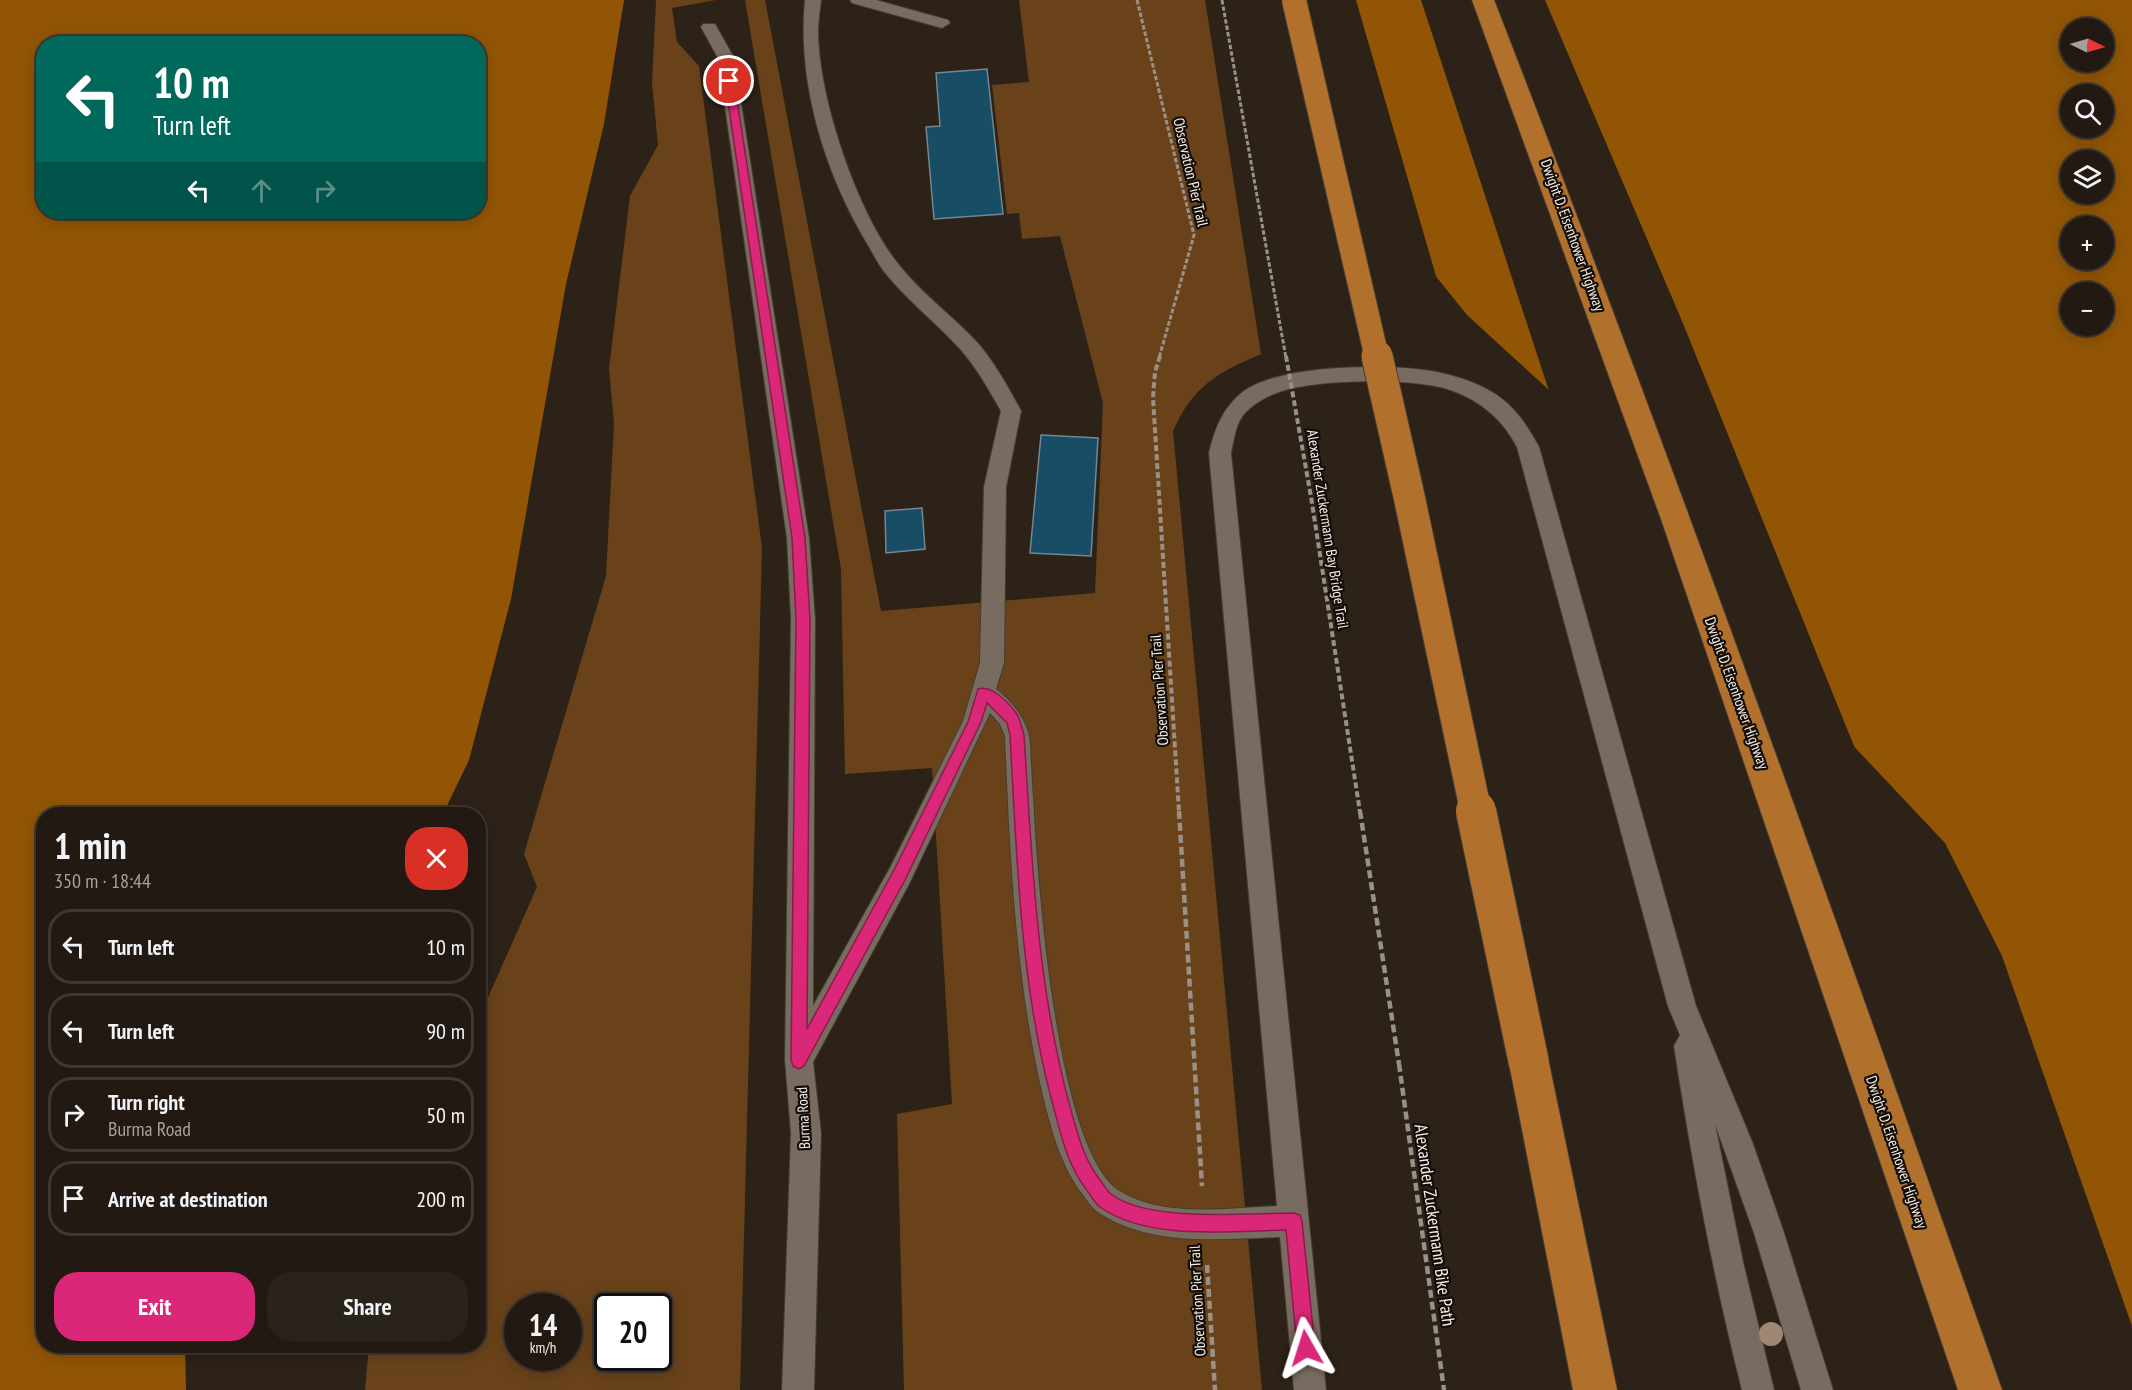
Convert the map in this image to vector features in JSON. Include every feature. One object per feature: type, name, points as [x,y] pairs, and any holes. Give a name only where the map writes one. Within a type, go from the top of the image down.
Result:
[{"type":"highway","points":[[1294,0],[1400,451],[1529,1062],[1595,1390]]},
{"type":"highway","name":"Dwight D. Eisenhower Highway","points":[[1483,0],[1533,125],[1640,417],[1980,1390]]},
{"type":"lane","points":[[799,1060],[900,875],[975,722],[992,663],[995,487],[1011,411],[995,382],[968,345],[933,313],[892,269],[856,209],[830,142],[816,80],[810,32],[813,0]]},
{"type":"lane","points":[[858,0],[942,23]]},
{"type":"lane","name":"Burma Road","points":[[709,27],[726,58],[798,538],[803,619],[799,1060],[806,1133],[798,1390]]},
{"type":"lane","points":[[1310,1390],[1220,453],[1222,434],[1231,416],[1256,394],[1281,382],[1305,378],[1408,375],[1462,386],[1478,393],[1505,412],[1515,424],[1531,459],[1682,1005],[1746,1166],[1817,1390]]},
{"type":"lane","points":[[983,693],[998,703],[1013,720],[1017,735],[1025,875],[1038,997],[1052,1071],[1073,1148],[1081,1168],[1104,1200],[1139,1216],[1160,1220],[1204,1222],[1294,1221]]},
{"type":"lane","points":[[1682,1005],[1703,1147],[1739,1319],[1758,1390]]},
{"type":"path","name":"Observation Pier Trail","points":[[1137,0],[1194,235],[1155,372],[1153,398],[1215,1390]]},
{"type":"path","name":"Alexander Zuckermann Bay Bridge Trail","points":[[1222,0],[1307,475],[1399,1064]]},
{"type":"path","name":"Alexander Zuckermann Bike Path","points":[[1399,1064],[1444,1390]]},
{"type":"shaded area","points":[[0,0],[624,0],[604,124],[566,284],[511,599],[469,760],[446,807],[36,807],[36,1353],[185,1353],[186,1390],[0,1390]]},
{"type":"shaded area","points":[[656,0],[716,0],[672,8],[677,42],[699,66],[762,548],[740,1390],[365,1390],[368,1353],[486,1353],[486,1002],[537,887],[524,854],[606,576],[614,424],[609,368],[630,196],[658,145],[652,83]]},
{"type":"shaded area","points":[[745,0],[765,0],[881,611],[1095,593],[1103,403],[1060,236],[1022,239],[1019,213],[1007,214],[992,85],[1029,82],[1019,0],[1205,0],[1261,354],[1208,383],[1189,403],[1173,431],[1262,1390],[904,1390],[897,1114],[952,1104],[932,768],[845,774],[841,569]]},
{"type":"shaded area","points":[[1250,0],[2132,0],[2132,1326],[2002,956],[1945,843],[1781,669],[1617,461],[1549,390],[1467,315],[1418,254],[1338,79],[1317,48]]},
{"type":"pier","points":[[1247,0],[1356,0],[1438,283],[1415,256],[1383,198],[1335,80],[1315,50]]},
{"type":"pier","points":[[1421,0],[1545,0],[1682,321],[1856,751],[1778,670],[1615,463],[1550,394]]},
{"type":"building","points":[[987,69],[1003,214],[934,219],[926,127],[940,126],[936,73]]},
{"type":"building","points":[[1041,435],[1098,438],[1091,556],[1030,553]]},
{"type":"building","points":[[922,508],[925,549],[886,553],[885,511]]},
{"type":"route","points":[[729,81],[798,538],[803,619],[799,1060],[900,875],[975,722],[983,693],[998,703],[1013,720],[1017,735],[1025,875],[1038,997],[1061,1107],[1081,1168],[1104,1200],[1139,1216],[1186,1222],[1294,1221],[1306,1348]]}]
